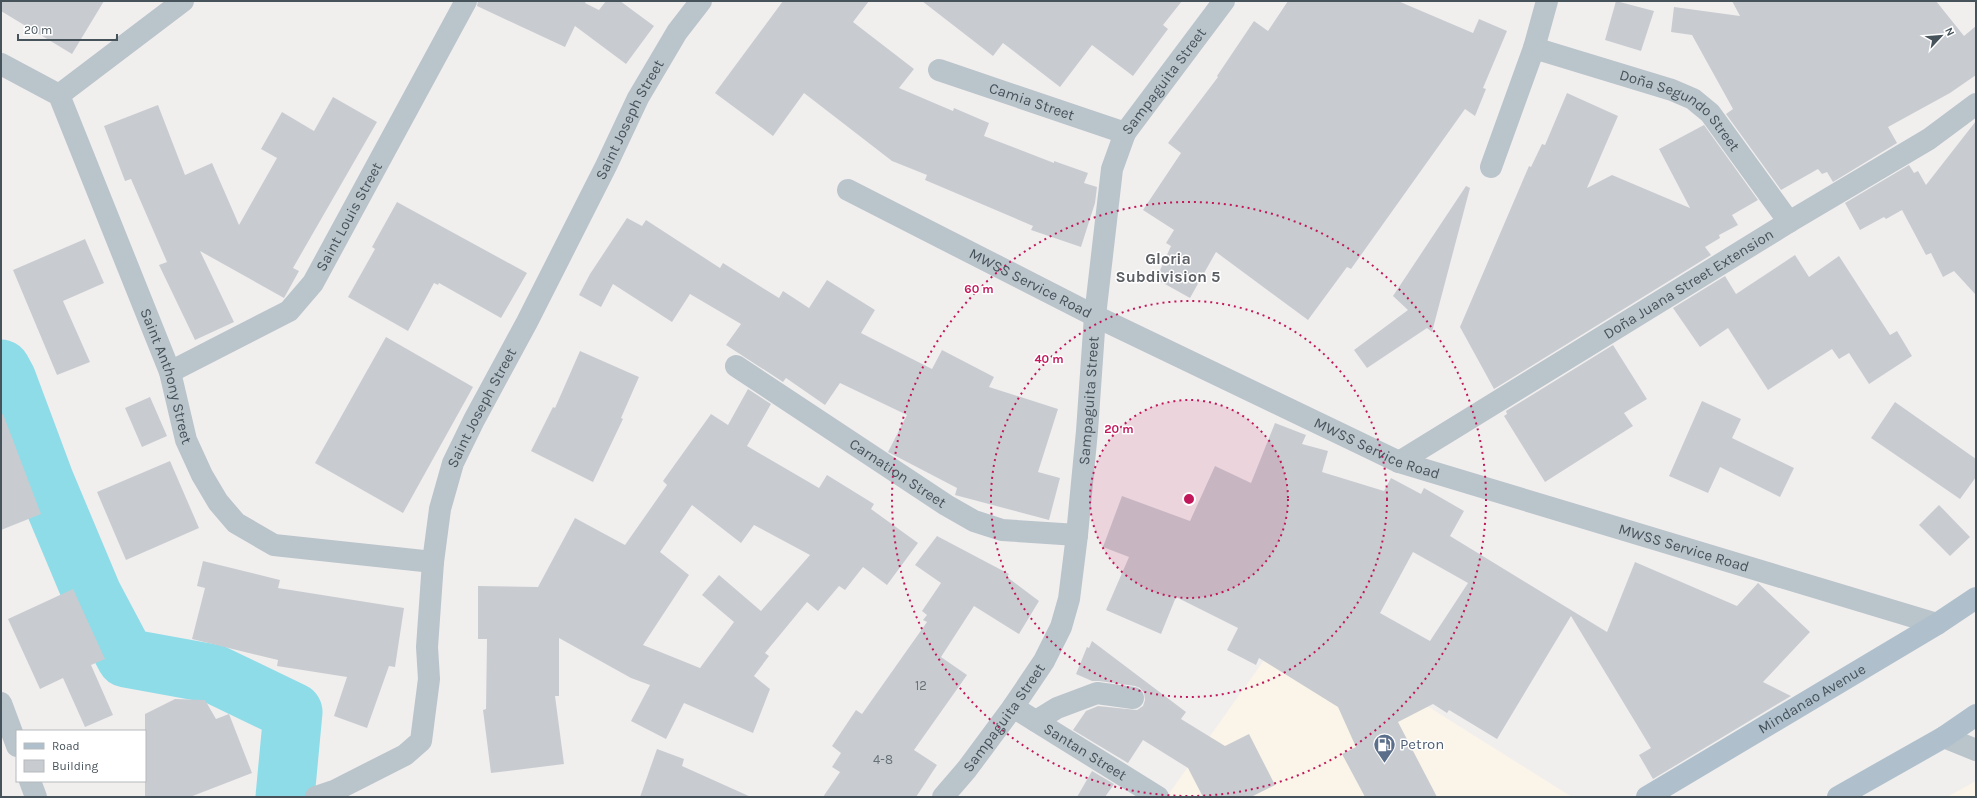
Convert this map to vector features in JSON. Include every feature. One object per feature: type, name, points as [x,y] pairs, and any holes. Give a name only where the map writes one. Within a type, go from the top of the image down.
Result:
[{"type":"main road","name":"Mindanao Avenue","points":[[1647,797],[1937,624],[1976,598]]},
{"type":"main road","points":[[1838,797],[1944,737],[1976,715]]},
{"type":"street","points":[[1,64],[59,95],[183,1]]},
{"type":"street","name":"Saint Louis Street","points":[[170,372],[289,310],[313,283],[466,1]]},
{"type":"street","name":"Saint Joseph Street","points":[[325,794],[405,755],[421,741],[429,679],[427,647],[432,562],[442,503],[453,463],[474,420],[528,322],[606,166],[638,98],[677,32],[701,1]]},
{"type":"street","name":"Sampaguita Street","points":[[943,797],[967,769],[1013,707],[1044,661],[1061,628],[1069,599],[1077,535],[1087,431],[1095,316],[1112,169],[1125,133],[1224,1]]},
{"type":"street","points":[[1491,167],[1534,48],[1547,1]]},
{"type":"street","name":"Doña Segundo Street","points":[[1534,48],[1672,90],[1693,99],[1710,113],[1789,222]]},
{"type":"street","name":"Camia Street","points":[[939,70],[1125,133]]},
{"type":"street","name":"Saint Anthony Street","points":[[59,95],[170,372],[186,440],[202,475],[218,502],[236,523],[274,545],[432,562]]},
{"type":"street","name":"Doña Juana Street Extension","points":[[1399,462],[1789,222],[1929,139],[1976,104]]},
{"type":"street","name":"MWSS Service Road","points":[[848,190],[1095,316],[1399,462],[1937,624]]},
{"type":"street","name":"Carnation Street","points":[[736,366],[946,506],[974,521],[1002,530],[1077,535]]},
{"type":"street","points":[[1036,721],[1057,708],[1097,693],[1133,698]]},
{"type":"street","points":[[1,703],[16,743]]},
{"type":"street","name":"Santan Street","points":[[1013,707],[1158,797]]},
{"type":"street","points":[[1944,737],[1976,750]]},
{"type":"street","points":[[30,782],[36,797]]},
{"type":"shaded area","points":[[1292,621],[1572,797],[1171,797],[1168,795]]},
{"type":"shaded area","points":[[1976,781],[1976,797],[1947,797]]},
{"type":"building","points":[[1,1],[104,1],[72,54],[1,11]]},
{"type":"building","points":[[478,1],[586,1],[585,3],[599,10],[606,1],[620,1],[654,26],[626,64],[575,26],[565,47],[477,6]]},
{"type":"building","points":[[783,1],[869,1],[853,22],[914,69],[899,88],[953,111],[954,108],[989,123],[984,136],[1054,163],[1054,161],[1088,173],[1084,183],[1097,187],[1095,203],[1081,247],[1031,230],[1033,226],[925,180],[927,175],[892,161],[804,93],[773,136],[715,93]]},
{"type":"building","points":[[922,1],[1182,1],[1163,25],[1168,29],[1133,76],[1092,45],[1060,87],[1003,43],[993,56]]},
{"type":"building","points":[[1288,1],[1398,1],[1473,33],[1479,19],[1507,31],[1483,88],[1486,89],[1475,116],[1465,109],[1351,269],[1347,267],[1308,320],[1216,252],[1190,298],[1156,279],[1171,246],[1166,243],[1174,230],[1143,210],[1181,153],[1168,143],[1218,77],[1217,76],[1254,21],[1268,31]]},
{"type":"building","points":[[1616,1],[1654,11],[1641,51],[1605,40]]},
{"type":"building","points":[[1732,1],[1936,1],[1964,36],[1976,26],[1976,75],[1950,93],[1888,127],[1897,143],[1833,182],[1827,172],[1822,174],[1818,169],[1781,190],[1726,114],[1733,109],[1692,35],[1671,32],[1674,7],[1740,16]]},
{"type":"building","points":[[1567,93],[1618,116],[1587,188],[1612,175],[1690,208],[1659,149],[1704,125],[1758,200],[1732,215],[1738,225],[1719,235],[1720,238],[1705,247],[1711,255],[1494,389],[1460,327],[1529,166],[1531,167],[1542,144],[1545,145]]},
{"type":"building","points":[[333,97],[377,122],[293,268],[299,271],[284,298],[200,251],[234,322],[195,340],[159,265],[167,262],[131,179],[125,181],[104,126],[158,105],[185,175],[212,163],[239,225],[277,158],[261,149],[282,112],[314,131]]},
{"type":"building","points":[[1976,121],[1976,295],[1954,271],[1943,277],[1931,253],[1926,255],[1902,210],[1886,219],[1884,217],[1860,230],[1845,203],[1909,165],[1914,173],[1918,171],[1926,185]]},
{"type":"building","points":[[1466,186],[1470,188],[1432,332],[1427,328],[1367,368],[1354,350],[1408,310],[1393,296]]},
{"type":"building","points":[[397,202],[527,273],[501,318],[439,283],[438,285],[434,283],[408,331],[348,297],[375,249],[372,247]]},
{"type":"building","points":[[627,218],[642,226],[646,220],[720,268],[723,263],[779,298],[783,291],[809,308],[827,280],[875,310],[861,333],[932,369],[942,350],[994,377],[989,387],[1058,409],[1038,472],[1060,478],[1049,520],[955,495],[957,488],[888,452],[907,415],[840,383],[825,405],[786,378],[783,382],[726,345],[741,324],[690,294],[672,322],[613,284],[601,307],[579,295],[590,274]]},
{"type":"building","points":[[85,239],[104,283],[63,301],[90,362],[57,375],[13,270]]},
{"type":"building","points":[[1795,255],[1809,277],[1839,256],[1890,335],[1897,331],[1912,356],[1869,384],[1849,353],[1839,359],[1832,349],[1768,390],[1728,328],[1700,347],[1673,308],[1725,276],[1736,294]]},
{"type":"building","points":[[386,337],[473,387],[403,513],[315,463]]},
{"type":"building","points":[[1613,345],[1647,399],[1624,413],[1633,426],[1545,482],[1504,416],[1507,414],[1506,411]]},
{"type":"building","points":[[580,351],[639,377],[621,418],[623,419],[593,482],[531,451],[553,407],[555,408]]},
{"type":"building","points":[[748,389],[771,404],[747,446],[819,488],[827,475],[874,504],[871,509],[918,543],[887,585],[863,567],[845,590],[839,586],[818,611],[807,602],[765,653],[769,656],[754,676],[770,689],[753,733],[684,703],[666,739],[631,721],[650,685],[631,678],[559,638],[559,696],[555,696],[564,764],[491,773],[483,710],[486,709],[487,639],[478,639],[478,586],[538,587],[575,518],[625,545],[667,485],[663,481],[711,414],[728,425]],"holes":[[[692,505],[741,543],[754,525],[810,555],[761,611],[719,575],[702,595],[734,622],[700,668],[643,645],[689,575],[660,552]]]},
{"type":"building","points":[[150,397],[167,436],[142,447],[125,408]]},
{"type":"building","points":[[1702,401],[1741,419],[1732,438],[1794,468],[1780,497],[1720,467],[1708,493],[1669,476]]},
{"type":"building","points":[[1895,402],[1976,459],[1976,477],[1960,499],[1871,438]]},
{"type":"building","points":[[3,414],[41,514],[1,530],[1,415]]},
{"type":"building","points":[[1275,423],[1306,435],[1302,444],[1328,451],[1322,472],[1384,491],[1391,478],[1421,494],[1424,488],[1464,511],[1450,536],[1607,632],[1635,562],[1737,606],[1758,583],[1810,632],[1763,682],[1791,696],[1653,779],[1639,755],[1651,748],[1571,616],[1497,739],[1449,710],[1447,713],[1433,704],[1398,722],[1437,797],[1365,797],[1342,754],[1356,747],[1338,707],[1259,658],[1256,665],[1227,650],[1238,628],[1176,597],[1161,634],[1106,610],[1129,557],[1103,547],[1122,496],[1190,521],[1215,466],[1251,483]],"holes":[[[1413,552],[1468,583],[1430,641],[1380,613]]]},
{"type":"building","points":[[170,461],[199,528],[126,560],[97,492]]},
{"type":"building","points":[[1939,505],[1970,537],[1950,556],[1919,525]]},
{"type":"building","points":[[937,536],[1009,574],[1007,577],[1039,601],[1019,634],[974,606],[941,657],[967,675],[914,750],[937,765],[916,797],[823,797],[840,772],[832,767],[841,753],[832,746],[856,710],[862,714],[927,622],[923,620],[927,615],[922,611],[941,583],[915,565]]},
{"type":"building","points":[[203,561],[280,580],[278,588],[404,608],[395,667],[389,666],[367,728],[334,716],[347,677],[277,666],[278,660],[192,639],[205,588],[197,586]]},
{"type":"building","points":[[73,589],[105,659],[91,665],[113,715],[85,727],[63,678],[40,689],[8,619]]},
{"type":"building","points":[[1092,641],[1186,712],[1181,719],[1225,746],[1249,734],[1275,785],[1251,797],[1203,797],[1188,768],[1143,740],[1128,763],[1073,730],[1086,711],[1098,706],[1137,710],[1143,706],[1145,700],[1144,693],[1140,688],[1135,686],[1092,681],[1076,674],[1087,647],[1089,648]]},
{"type":"building","points":[[175,699],[205,700],[216,719],[229,714],[252,773],[190,797],[145,797],[145,714]]},
{"type":"building","points":[[657,749],[684,759],[682,766],[751,797],[640,797]]},
{"type":"building","points":[[1092,771],[1114,784],[1105,797],[1077,797]]},
{"type":"waterway","points":[[1,369],[7,380],[45,482],[92,594],[126,658],[214,674],[293,712],[285,797]]},
{"type":"place","name":"Petron","points":[[1384,764]]},
{"type":"district","name":"Gloria Subdivision 5","points":[[1168,267]]}]
